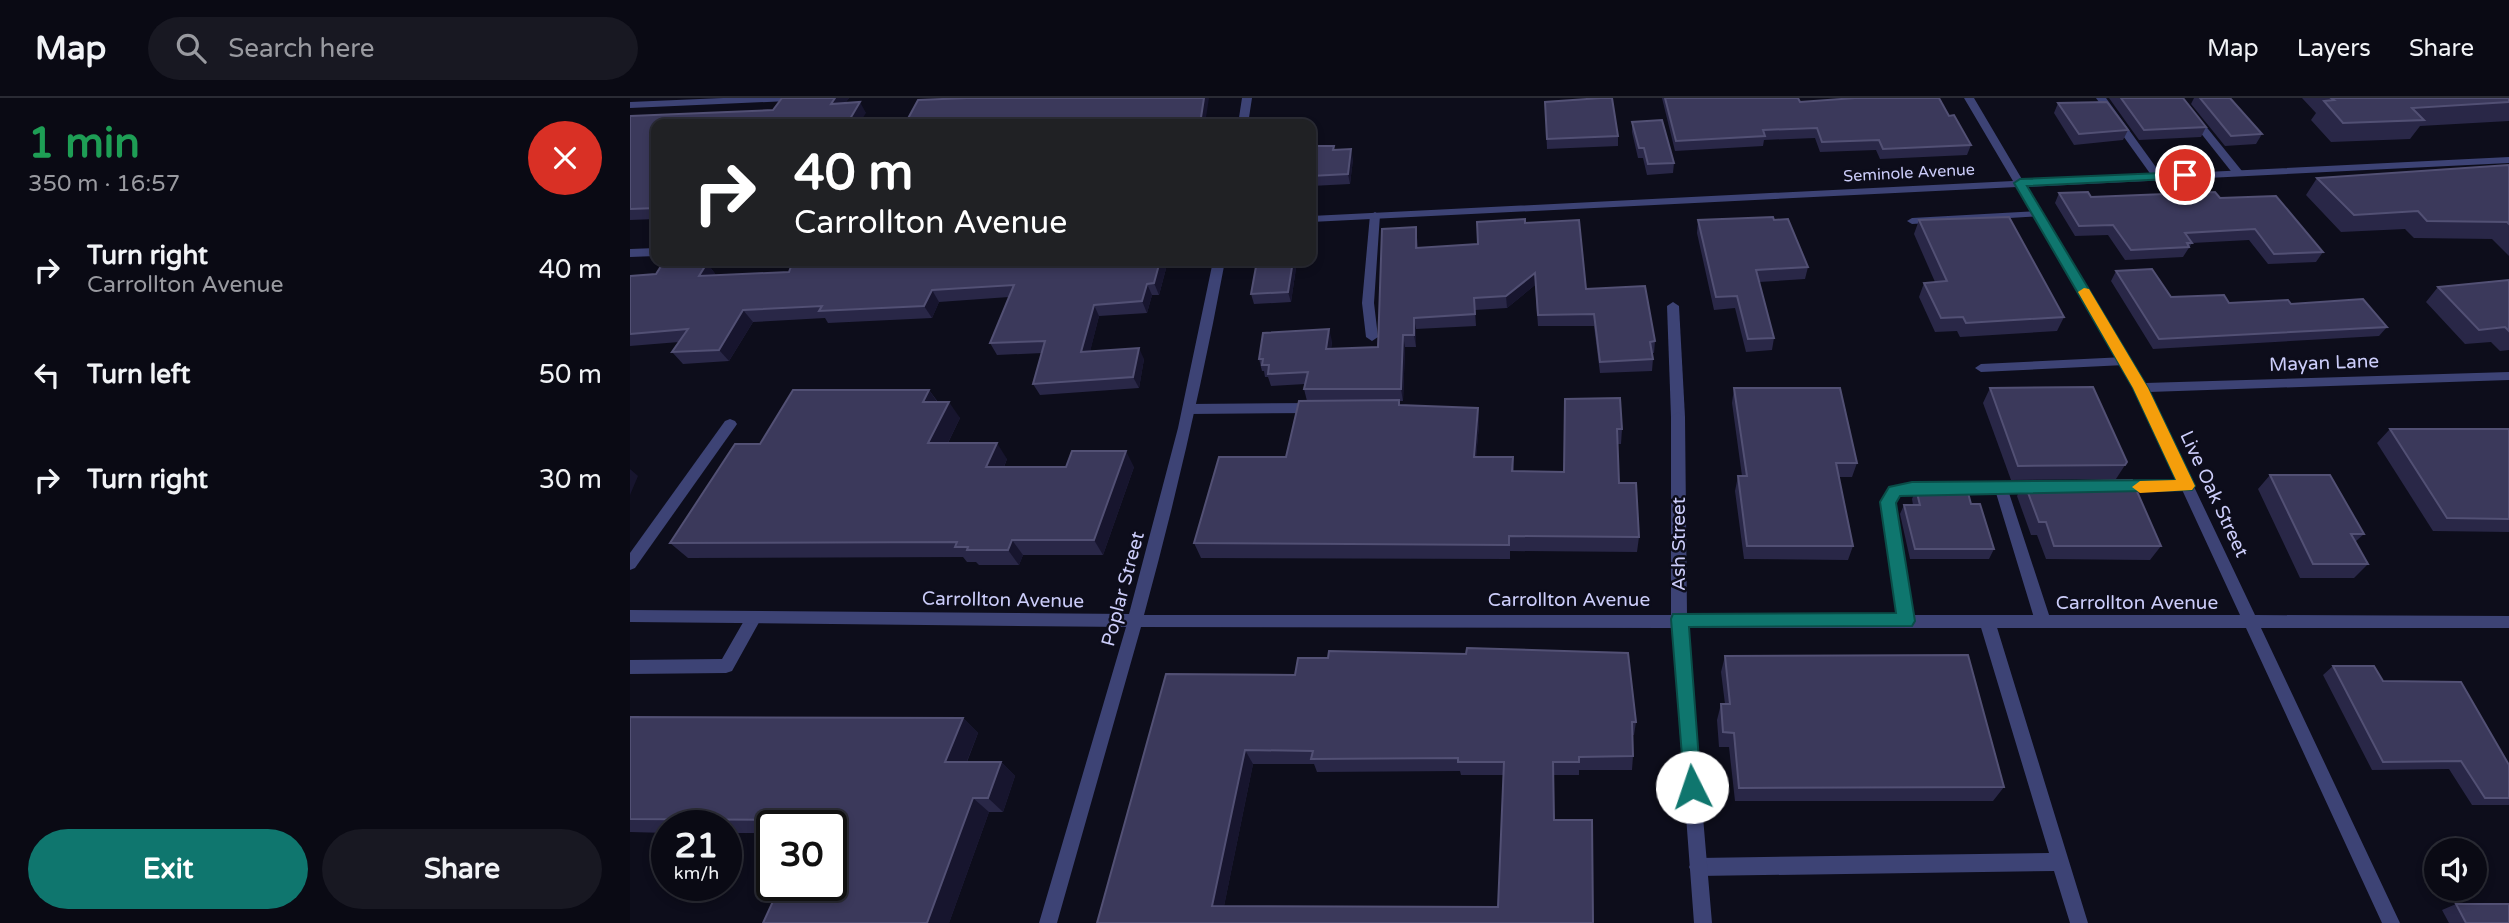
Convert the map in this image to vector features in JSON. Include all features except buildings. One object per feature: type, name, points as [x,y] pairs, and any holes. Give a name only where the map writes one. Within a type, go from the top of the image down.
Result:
[{"type":"street","points":[[630,105],[789,98]]},
{"type":"street","points":[[1244,119],[1247,98]]},
{"type":"street","name":"Live Oak Street","points":[[1969,98],[2141,388],[2391,923]]},
{"type":"street","points":[[2101,98],[2158,177]]},
{"type":"street","points":[[2179,98],[2238,173]]},
{"type":"street","name":"Seminole Avenue","points":[[1316,219],[2509,160]]},
{"type":"street","points":[[1912,221],[2038,214]]},
{"type":"street","points":[[1372,337],[1368,303],[1375,215]]},
{"type":"street","points":[[630,253],[651,252]]},
{"type":"street","name":"Poplar Street","points":[[1048,923],[1136,621],[1204,349],[1218,266]]},
{"type":"street","name":"Ash Street","points":[[1673,306],[1678,417],[1679,619],[1703,923]]},
{"type":"street","points":[[1981,368],[2125,361]]},
{"type":"street","name":"Mayan Lane","points":[[2141,388],[2509,376]]},
{"type":"street","points":[[1189,409],[1327,408]]},
{"type":"street","points":[[630,564],[730,424]]},
{"type":"street","points":[[2107,487],[2187,486]]},
{"type":"street","points":[[1906,621],[1888,502],[1895,491],[2054,487]]},
{"type":"street","points":[[2001,488],[2043,621]]},
{"type":"street","name":"Carrollton Avenue","points":[[630,616],[1136,621],[1679,619],[2509,622]]},
{"type":"street","points":[[630,667],[726,666],[754,617]]},
{"type":"street","points":[[1987,621],[2079,923]]},
{"type":"street","points":[[1698,867],[2061,863]]},
{"type":"slow traffic","points":[[2084,292],[2141,388],[2187,486],[2140,487]]},
{"type":"route","points":[[1692,787],[1679,619],[1906,621],[1888,502],[1895,491],[1912,488],[2187,486],[2141,388],[2020,183],[2185,175]]}]
